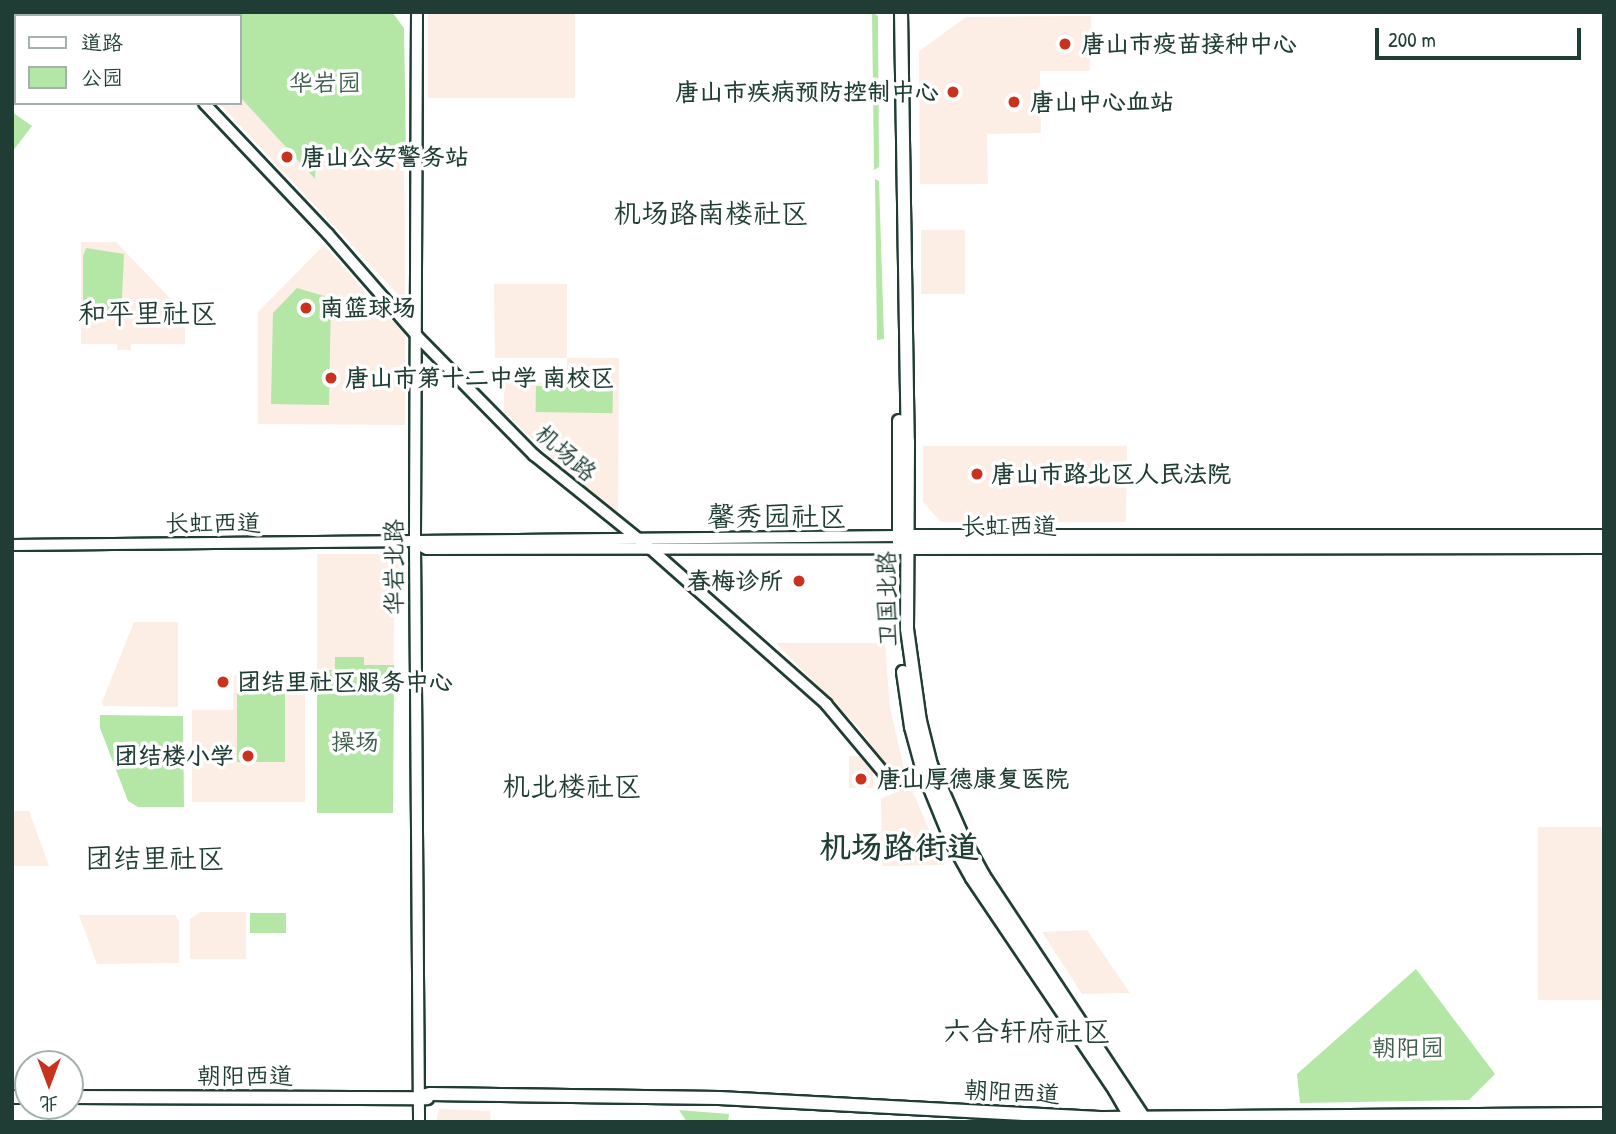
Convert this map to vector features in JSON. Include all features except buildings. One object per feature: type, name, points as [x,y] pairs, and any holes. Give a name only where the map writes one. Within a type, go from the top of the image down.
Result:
[{"type":"main road","name":"卫国北路","points":[[892,12],[903,542],[908,655],[928,768],[982,874],[1139,1119]]},
{"type":"main road","name":"卫国北路","points":[[901,12],[903,542]]},
{"type":"main road","name":"长虹西道","points":[[903,542],[1604,536]]},
{"type":"main road","name":"长虹西道","points":[[903,542],[1604,547]]},
{"type":"main road","name":"朝阳西道","points":[[84,1097],[419,1097],[430,1094],[735,1103],[1067,1122]]},
{"type":"main road","name":"朝阳西道","points":[[479,1096],[719,1098],[1139,1119],[1604,1114]]},
{"type":"street","name":"华岩北路","points":[[417,12],[415,543],[419,1122]]},
{"type":"street","name":"机场路","points":[[206,105],[328,234],[417,336],[534,455],[652,549],[826,704],[888,778],[899,780],[928,768]]},
{"type":"street","name":"长虹西道","points":[[12,545],[415,543],[427,539],[903,542]]},
{"type":"street","name":"长虹西道","points":[[415,543],[427,549],[652,549],[903,542]]},
{"type":"shaded area","points":[[69,12],[14,14],[12,90],[12,14]]},
{"type":"shaded area","points":[[428,12],[575,12],[575,98],[428,98]]},
{"type":"shaded area","points":[[1091,16],[1090,71],[1040,71],[1041,133],[987,134],[988,184],[920,184],[919,51],[966,17]]},
{"type":"shaded area","points":[[242,99],[314,178],[315,160],[404,162],[405,302],[221,105],[242,105]]},
{"type":"shaded area","points":[[921,230],[965,230],[965,294],[921,294]]},
{"type":"shaded area","points":[[81,242],[116,242],[185,314],[185,344],[131,344],[131,350],[117,350],[117,344],[81,344]]},
{"type":"shaded area","name":"唐山市第十二中学 南校区","points":[[324,245],[381,310],[405,332],[405,425],[258,424],[258,312]]},
{"type":"shaded area","points":[[494,284],[567,284],[567,358],[495,358]]},
{"type":"shaded area","points":[[567,358],[619,358],[618,513],[559,466],[504,411],[504,382],[567,383]]},
{"type":"shaded area","points":[[923,446],[1127,446],[1126,522],[941,522],[923,502]]},
{"type":"shaded area","points":[[317,554],[390,554],[403,565],[403,580],[394,580],[393,813],[317,813]]},
{"type":"shaded area","points":[[134,622],[178,622],[178,707],[103,706],[102,702]]},
{"type":"shaded area","points":[[776,643],[885,643],[890,708],[904,768],[890,772],[859,728]]},
{"type":"shaded area","name":"团结楼小学","points":[[234,675],[305,675],[305,802],[192,802],[192,710],[233,710]]},
{"type":"shaded area","name":"唐山厚德康复医院","points":[[849,756],[868,757],[873,762],[873,788],[849,788]]},
{"type":"shaded area","points":[[910,785],[944,865],[882,866],[881,799]]},
{"type":"shaded area","points":[[12,811],[29,811],[49,866],[12,866]]},
{"type":"shaded area","points":[[1538,827],[1604,827],[1604,1000],[1538,1000]]},
{"type":"shaded area","points":[[200,912],[246,912],[246,959],[190,959],[190,919]]},
{"type":"shaded area","points":[[79,915],[175,915],[179,921],[179,963],[97,964]]},
{"type":"shaded area","points":[[1087,930],[1130,993],[1082,994],[1042,932]]},
{"type":"shaded area","points":[[439,1109],[490,1111],[491,1122],[436,1122]]},
{"type":"green space","name":"华岩园","points":[[161,12],[392,12],[404,28],[406,154],[316,154],[315,179],[242,99],[242,14]]},
{"type":"green space","points":[[872,12],[878,16],[879,167],[874,170]]},
{"type":"green space","points":[[12,112],[32,126],[12,152]]},
{"type":"green space","points":[[875,179],[879,181],[884,339],[877,340]]},
{"type":"green space","points":[[86,248],[124,254],[121,318],[83,318],[83,256]]},
{"type":"green space","points":[[297,288],[331,298],[329,405],[271,404],[273,313]]},
{"type":"green space","points":[[536,386],[613,387],[613,413],[536,412]]},
{"type":"green space","name":"操场","points":[[335,657],[364,657],[364,665],[394,665],[393,813],[317,813],[317,670],[335,670]]},
{"type":"green space","name":"操场","points":[[237,682],[285,682],[285,762],[237,762]]},
{"type":"green space","points":[[100,715],[183,716],[184,807],[138,807],[128,801],[100,728]]},
{"type":"green space","points":[[250,913],[286,913],[286,933],[250,933]]},
{"type":"green space","name":"朝阳园","points":[[1416,969],[1495,1074],[1469,1100],[1300,1103],[1297,1074]]},
{"type":"green space","points":[[679,1110],[729,1114],[728,1122],[687,1122]]},
{"type":"place","name":"唐山市疫苗接种中心","points":[[1065,44]]},
{"type":"place","name":"唐山市疾病预防控制中心","points":[[953,92]]},
{"type":"place","name":"唐山中心血站","points":[[1014,102]]},
{"type":"place","name":"唐山公安警务站","points":[[287,157]]},
{"type":"place","name":"南篮球场","points":[[306,308]]},
{"type":"place","name":"唐山市第十二中学 南校区","points":[[331,378]]},
{"type":"place","name":"唐山市路北区人民法院","points":[[977,474]]},
{"type":"place","name":"春梅诊所","points":[[799,581]]},
{"type":"place","name":"团结里社区服务中心","points":[[223,682]]},
{"type":"place","name":"团结楼小学","points":[[248,756]]},
{"type":"place","name":"唐山厚德康复医院","points":[[861,779]]},
{"type":"district","name":"机场路南楼社区","points":[[711,213]]},
{"type":"district","name":"和平里社区","points":[[148,313]]},
{"type":"district","name":"馨秀园社区","points":[[777,516]]},
{"type":"district","name":"机北楼社区","points":[[572,786]]},
{"type":"district","name":"机场路街道","points":[[899,847]]},
{"type":"district","name":"团结里社区","points":[[155,858]]},
{"type":"district","name":"六合轩府社区","points":[[1027,1031]]}]
